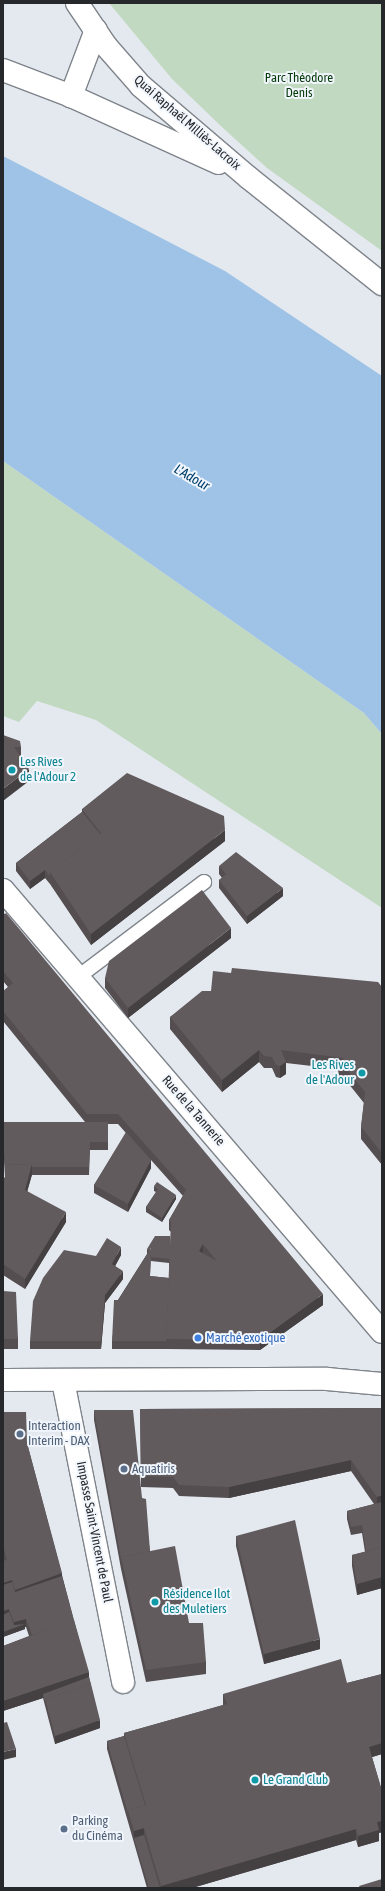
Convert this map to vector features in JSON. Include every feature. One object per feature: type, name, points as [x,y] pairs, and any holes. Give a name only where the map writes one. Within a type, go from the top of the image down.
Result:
[{"type":"street","name":"Quai Raphaël Milliès-Lacroix","points":[[77,3],[96,30],[141,86],[249,178],[382,284]]},
{"type":"street","points":[[71,96],[96,30]]},
{"type":"street","name":"Quai Raphaël Milliès-Lacroix","points":[[3,70],[71,96],[249,178]]},
{"type":"street","name":"Rue de la Tannerie","points":[[3,890],[382,1332]]},
{"type":"street","points":[[3,1380],[327,1379],[382,1384]]},
{"type":"street","name":"Impasse Saint-Vincent de Paul","points":[[63,1381],[124,1682]]},
{"type":"lane","points":[[78,977],[204,882]]},
{"type":"green space","name":"Parc Théodore Denis","points":[[109,3],[382,3],[382,251],[267,168],[172,79]]},
{"type":"green space","points":[[3,461],[364,713],[382,734],[382,908],[96,720],[37,701],[19,722],[3,716]]},
{"type":"water","name":"L'Adour","points":[[3,156],[225,271],[382,376],[382,734],[364,713],[3,461]]},
{"type":"building","name":"Les Rives de l'Adour 2","points":[[3,735],[20,741],[21,747],[14,747],[29,769],[3,789]]},
{"type":"building","points":[[127,773],[224,816],[225,830],[91,934],[50,872],[101,833],[82,809]]},
{"type":"building","points":[[82,812],[100,834],[50,872],[50,876],[45,870],[30,881],[16,863]]},
{"type":"building","points":[[236,852],[283,888],[247,916],[219,880],[226,874],[219,866]]},
{"type":"building","points":[[202,890],[231,928],[128,1008],[105,978],[109,961]]},
{"type":"building","points":[[6,913],[323,1294],[260,1340],[166,1339],[171,1222],[169,1220],[186,1190],[118,1114],[87,1114],[3,1011],[3,991],[13,983],[3,971],[3,916]],"holes":[[[203,1244],[217,1261],[199,1251]]]},
{"type":"building","name":"Les Rives de l'Adour","points":[[232,968],[378,982],[382,987],[382,1153],[361,1127],[365,1092],[348,1071],[341,1070],[339,1067],[338,1064],[344,1058],[281,1050],[286,1062],[280,1066],[276,1065],[272,1057],[264,1056],[259,1050],[222,1080],[170,1017],[202,991],[211,991],[213,971],[231,973]]},
{"type":"building","points":[[3,1122],[108,1122],[108,1142],[90,1142],[89,1167],[32,1167],[32,1164],[5,1165],[5,1167],[3,1152]]},
{"type":"building","points":[[126,1132],[151,1160],[128,1204],[94,1185]]},
{"type":"building","points":[[32,1164],[25,1190],[66,1212],[25,1279],[3,1264],[3,1180],[5,1177],[5,1165]]},
{"type":"building","points":[[157,1182],[176,1195],[162,1218],[146,1207],[158,1189],[154,1186]]},
{"type":"building","points":[[155,1236],[170,1236],[170,1259],[151,1257],[151,1248],[149,1251],[147,1249]]},
{"type":"building","points":[[107,1238],[121,1247],[112,1264],[123,1271],[105,1295],[101,1341],[30,1341],[33,1301],[43,1278],[64,1250],[96,1256]]},
{"type":"building","points":[[151,1248],[150,1276],[169,1278],[166,1341],[112,1341],[114,1300],[118,1300]]},
{"type":"building","points":[[3,1291],[16,1292],[18,1339],[3,1339]]},
{"type":"building","points":[[382,1408],[382,1495],[377,1497],[351,1460],[229,1487],[179,1485],[173,1477],[141,1476],[140,1409]]},
{"type":"building","points":[[94,1410],[133,1410],[142,1498],[146,1499],[150,1551],[121,1557],[121,1559]]},
{"type":"building","points":[[3,1412],[26,1412],[27,1443],[3,1443]]},
{"type":"building","points":[[3,1443],[27,1443],[62,1573],[15,1590],[12,1580],[3,1583],[3,1561],[7,1560],[3,1546]]},
{"type":"building","points":[[382,1502],[382,1547],[366,1551],[362,1525],[351,1527],[347,1511]]},
{"type":"building","points":[[295,1520],[320,1639],[264,1654],[236,1536]]},
{"type":"building","name":"Résidence Ilot des Muletiers","points":[[175,1546],[189,1623],[203,1623],[206,1662],[146,1670],[121,1557]]},
{"type":"building","points":[[382,1547],[382,1577],[357,1584],[352,1555]]},
{"type":"building","points":[[62,1576],[74,1621],[32,1635],[26,1619],[14,1622],[9,1609],[3,1611],[3,1585],[12,1582],[15,1592]]},
{"type":"building","points":[[9,1612],[14,1625],[25,1624],[3,1632],[3,1615]]},
{"type":"building","points":[[74,1620],[89,1672],[3,1701],[3,1646]]},
{"type":"building","name":"Le Grand Club","points":[[341,1659],[347,1683],[382,1674],[382,1743],[369,1747],[382,1791],[382,1821],[377,1822],[379,1830],[358,1836],[356,1829],[161,1886],[144,1828],[134,1831],[128,1810],[146,1805],[124,1733],[227,1704],[223,1694]]},
{"type":"building","points":[[89,1677],[91,1684],[45,1699],[45,1702],[43,1694]]},
{"type":"building","points":[[91,1684],[100,1720],[55,1736],[45,1699]]},
{"type":"building","points":[[7,1722],[16,1749],[3,1752],[3,1723]]},
{"type":"building","points":[[124,1736],[145,1805],[128,1810],[128,1813],[107,1741]]},
{"type":"building","points":[[144,1835],[160,1888],[149,1888],[134,1838]]},
{"type":"building","points":[[382,1879],[382,1888],[360,1888],[359,1886]]},
{"type":"place","name":"Les Rives de l'Adour 2","points":[[12,770]]},
{"type":"place","name":"Les Rives de l'Adour","points":[[362,1073]]},
{"type":"place","name":"Marché exotique","points":[[198,1338]]},
{"type":"place","name":"Interaction Interim - DAX","points":[[20,1434]]},
{"type":"place","name":"Aquatiris","points":[[124,1469]]},
{"type":"place","name":"Résidence Ilot des Muletiers","points":[[155,1602]]},
{"type":"place","name":"Le Grand Club","points":[[255,1780]]},
{"type":"place","name":"Parking du Cinéma","points":[[64,1829]]}]
